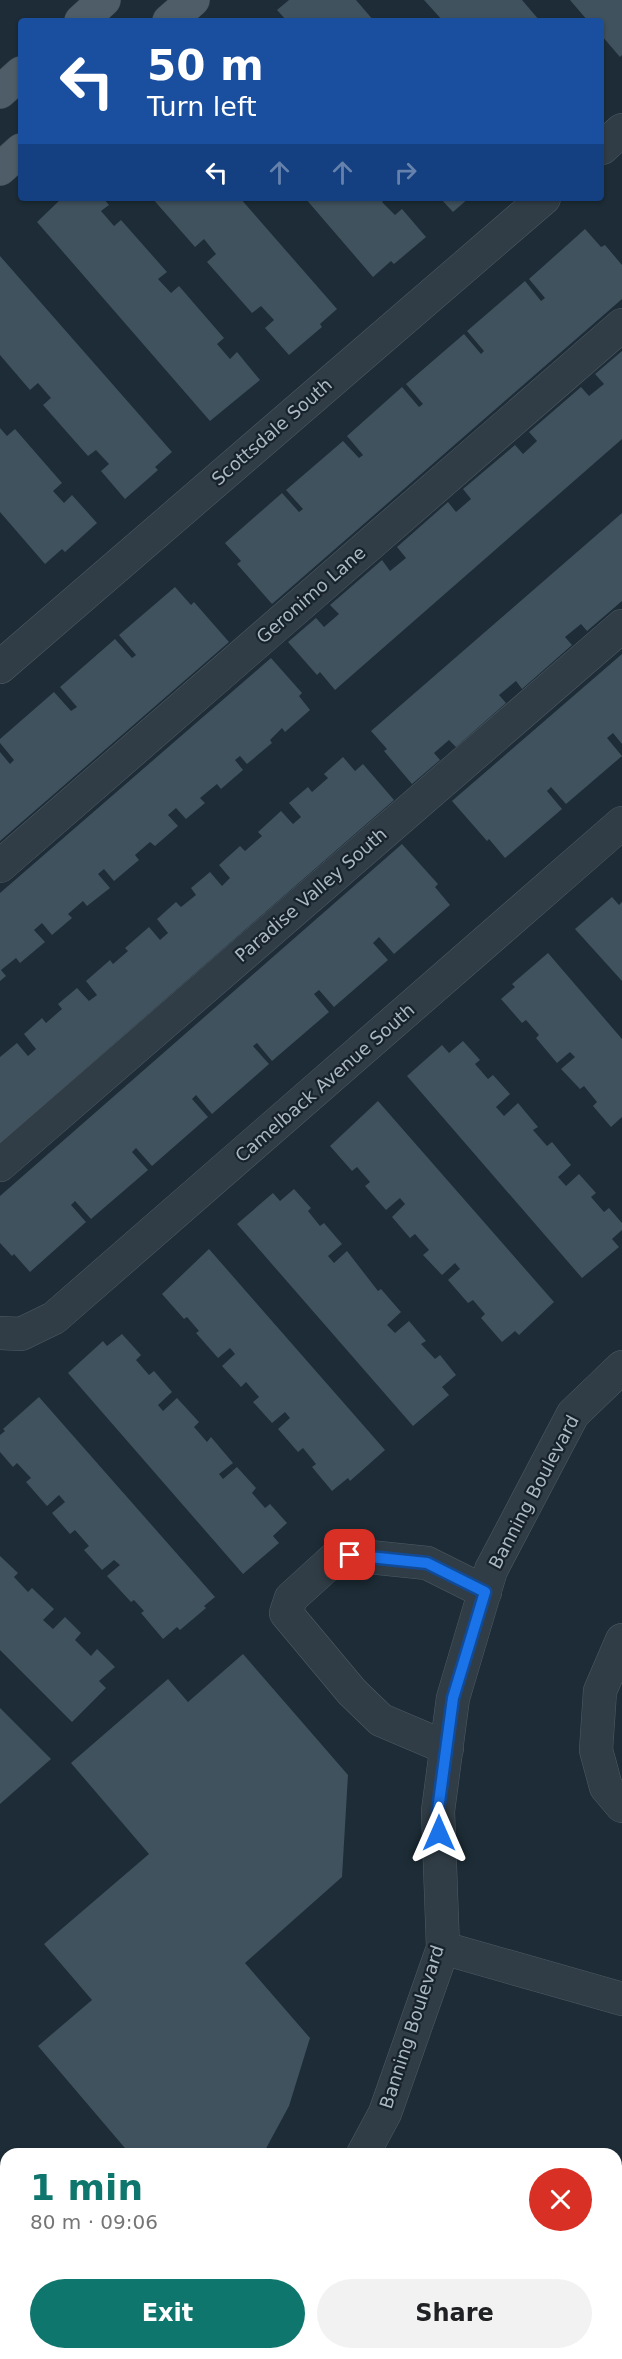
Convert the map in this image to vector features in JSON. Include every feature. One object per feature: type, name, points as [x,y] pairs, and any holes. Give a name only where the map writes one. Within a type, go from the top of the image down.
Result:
[{"type":"main road","points":[[84,18],[104,0]]},
{"type":"main road","points":[[172,18],[193,0]]},
{"type":"main road","points":[[0,169],[18,153]]},
{"type":"street","name":"Scottsdale South","points":[[0,667],[541,201]]},
{"type":"street","name":"Geronimo Lane","points":[[0,866],[622,325]]},
{"type":"street","name":"Paradise Valley South","points":[[0,1165],[622,626]]},
{"type":"street","name":"Camelback Avenue South","points":[[10,1333],[54,1318],[622,824]]},
{"type":"street","name":"Banning Boulevard","points":[[366,2148],[385,2113],[443,1948],[438,1810],[453,1698],[491,1570],[573,1414],[622,1367]]},
{"type":"street","points":[[447,1748],[381,1720],[352,1692],[286,1613],[291,1599],[335,1558],[350,1555],[427,1563],[485,1592]]},
{"type":"street","points":[[622,1640],[600,1691],[596,1750],[606,1787],[622,1806]]},
{"type":"street","points":[[443,1948],[622,1999]]},
{"type":"building","points":[[289,0],[356,0],[371,18],[284,18],[277,10]]},
{"type":"building","points":[[424,0],[522,0],[537,18],[440,18]]},
{"type":"building","points":[[570,0],[622,0],[622,55],[620,57],[604,38],[604,18],[585,18]]},
{"type":"building","points":[[59,201],[106,201],[109,205],[101,211],[114,226],[121,220],[167,272],[158,279],[171,293],[179,286],[224,338],[217,344],[230,359],[237,352],[260,380],[210,421],[37,222]]},
{"type":"building","points":[[155,201],[243,201],[337,309],[320,324],[322,327],[289,355],[265,328],[274,320],[261,306],[252,313],[207,262],[216,254],[204,239],[195,247]]},
{"type":"building","points":[[308,201],[383,201],[395,215],[402,209],[426,237],[394,264],[391,261],[373,277]]},
{"type":"building","points":[[443,201],[466,201],[453,212]]},
{"type":"building","points":[[585,229],[601,247],[605,245],[622,265],[622,299],[272,604],[237,564],[241,561],[225,543],[282,493],[299,512],[303,509],[286,490],[343,441],[359,458],[363,455],[347,436],[402,387],[419,407],[423,404],[406,384],[464,334],[481,354],[484,351],[467,331],[525,281],[541,301],[545,298],[529,279]]},
{"type":"building","points":[[0,256],[172,452],[155,467],[158,470],[125,499],[101,471],[109,464],[96,450],[88,456],[43,405],[51,398],[38,383],[30,390],[0,355]]},
{"type":"building","points":[[622,351],[622,439],[335,690],[320,672],[317,675],[288,642],[316,618],[324,627],[339,614],[330,605],[382,560],[390,571],[406,558],[397,547],[448,502],[456,512],[471,499],[463,489],[515,445],[523,454],[537,441],[529,432],[581,387],[589,396],[604,384],[595,374]]},
{"type":"building","points":[[0,428],[7,436],[15,429],[62,483],[53,491],[64,503],[72,495],[97,523],[65,552],[62,549],[45,564],[0,512]]},
{"type":"building","points":[[622,513],[622,601],[587,631],[581,624],[565,637],[572,645],[522,689],[516,681],[499,695],[506,703],[456,747],[449,740],[434,753],[440,760],[412,784],[384,751],[387,749],[371,731]]},
{"type":"building","points":[[175,587],[191,605],[194,602],[229,642],[0,841],[0,752],[10,764],[14,760],[0,743],[0,739],[54,692],[71,711],[77,707],[60,687],[115,639],[132,658],[136,655],[119,635]]},
{"type":"building","points":[[622,654],[622,744],[613,733],[607,738],[622,756],[566,804],[551,787],[547,791],[562,809],[505,858],[452,801]]},
{"type":"building","points":[[271,658],[302,693],[299,696],[310,710],[285,732],[282,728],[270,740],[272,743],[247,764],[240,756],[235,760],[243,770],[221,789],[217,784],[200,798],[205,803],[186,819],[176,808],[168,815],[178,826],[155,846],[150,842],[135,855],[139,860],[114,881],[104,869],[98,874],[110,888],[87,906],[83,901],[68,914],[72,918],[52,935],[42,923],[34,930],[45,942],[20,963],[16,958],[1,970],[6,976],[0,981],[0,893]]},
{"type":"building","points":[[343,757],[355,771],[363,764],[394,800],[0,1143],[0,1057],[17,1043],[28,1056],[36,1049],[24,1034],[42,1018],[46,1023],[62,1009],[58,1004],[77,988],[89,1001],[97,995],[86,981],[110,960],[113,964],[128,951],[125,948],[149,927],[160,940],[168,933],[157,919],[176,902],[181,907],[196,895],[191,888],[210,872],[222,886],[230,878],[219,865],[240,846],[245,851],[262,836],[258,832],[281,811],[293,824],[301,817],[289,803],[308,787],[312,792],[328,778],[324,774]]},
{"type":"building","points":[[402,844],[438,884],[435,887],[450,905],[394,954],[379,937],[373,943],[388,960],[334,1007],[319,990],[314,994],[329,1012],[272,1061],[257,1043],[253,1046],[269,1064],[212,1114],[196,1095],[192,1099],[208,1117],[152,1166],[136,1148],[132,1152],[148,1170],[91,1219],[75,1201],[71,1205],[86,1222],[30,1272],[14,1254],[12,1256],[0,1243],[0,1196]]},
{"type":"building","points":[[612,897],[619,905],[622,902],[622,981],[575,929]]},
{"type":"building","points":[[548,953],[622,1039],[622,1117],[611,1127],[593,1106],[597,1102],[584,1086],[580,1089],[561,1069],[575,1057],[570,1052],[557,1063],[536,1038],[539,1035],[526,1020],[522,1023],[501,999],[515,987],[512,984]]},
{"type":"building","points":[[463,1041],[480,1060],[475,1064],[488,1079],[493,1075],[510,1094],[496,1107],[504,1116],[518,1103],[538,1127],[533,1130],[547,1146],[552,1142],[571,1165],[558,1177],[566,1186],[579,1174],[596,1193],[591,1197],[604,1212],[609,1208],[622,1223],[622,1230],[612,1239],[619,1247],[582,1278],[407,1076],[442,1045],[449,1053]]},
{"type":"building","points":[[378,1101],[554,1302],[519,1335],[515,1331],[502,1342],[481,1318],[485,1314],[473,1300],[468,1303],[448,1280],[460,1269],[455,1263],[442,1275],[423,1255],[429,1250],[415,1234],[410,1238],[392,1217],[405,1204],[400,1198],[386,1210],[365,1186],[370,1182],[357,1167],[352,1171],[330,1146]]},
{"type":"building","points":[[294,1189],[311,1208],[308,1211],[320,1226],[324,1223],[342,1244],[328,1256],[334,1263],[347,1251],[378,1291],[381,1289],[401,1312],[387,1325],[395,1333],[409,1321],[426,1341],[421,1344],[435,1359],[440,1355],[456,1375],[442,1387],[449,1395],[413,1426],[237,1224],[273,1193],[280,1201]]},
{"type":"building","points":[[209,1249],[385,1450],[350,1481],[348,1478],[332,1491],[312,1467],[316,1464],[303,1448],[298,1452],[278,1429],[290,1418],[285,1412],[272,1423],[253,1402],[259,1397],[246,1382],[241,1387],[222,1366],[235,1354],[230,1348],[218,1358],[196,1333],[199,1331],[187,1317],[184,1319],[162,1294]]},
{"type":"building","points":[[122,1334],[141,1355],[136,1360],[149,1375],[154,1371],[172,1392],[158,1405],[163,1411],[177,1398],[199,1422],[194,1427],[207,1442],[211,1437],[233,1463],[219,1474],[223,1479],[237,1467],[256,1488],[252,1493],[265,1508],[270,1504],[287,1523],[273,1536],[279,1543],[243,1574],[68,1373],[103,1341],[107,1346]]},
{"type":"building","points":[[39,1397],[215,1597],[204,1606],[206,1608],[180,1630],[177,1627],[163,1639],[141,1613],[144,1611],[134,1600],[131,1602],[107,1576],[120,1565],[114,1560],[102,1570],[84,1550],[89,1546],[75,1530],[70,1534],[52,1513],[65,1502],[59,1495],[47,1506],[26,1482],[31,1478],[17,1463],[13,1467],[0,1452],[0,1435],[5,1431],[3,1429]]},
{"type":"building","points":[[0,1556],[18,1573],[14,1577],[28,1592],[32,1588],[54,1609],[43,1620],[53,1629],[65,1617],[81,1633],[75,1640],[91,1656],[97,1649],[115,1667],[99,1681],[106,1688],[72,1722],[0,1650]]},
{"type":"building","points":[[243,1654],[348,1775],[342,1877],[245,1963],[310,2038],[289,2106],[266,2148],[125,2148],[38,2046],[92,2000],[44,1944],[149,1854],[71,1763],[168,1679],[188,1702]]},
{"type":"building","points":[[0,1708],[51,1759],[0,1804]]},
{"type":"route","points":[[350,1555],[427,1563],[485,1592],[453,1698],[438,1810],[439,1833]]}]
